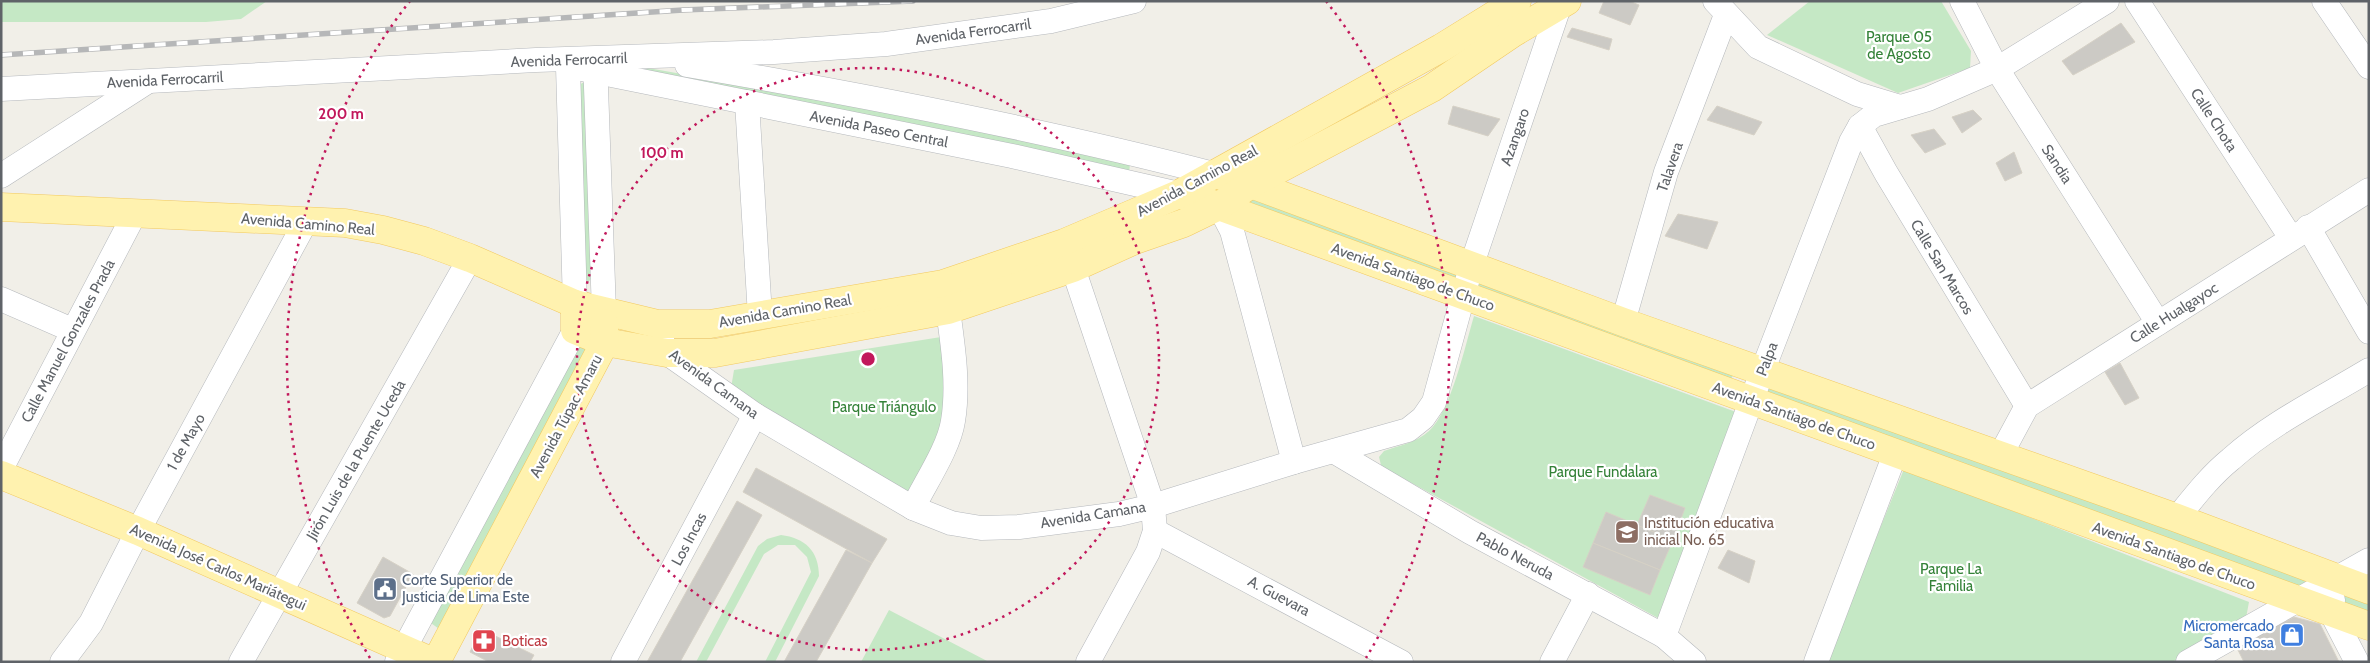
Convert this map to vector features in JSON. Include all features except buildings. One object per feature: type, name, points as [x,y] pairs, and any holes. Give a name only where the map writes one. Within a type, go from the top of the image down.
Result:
[{"type":"main road","name":"Avenida Camino Real","points":[[575,317],[604,312],[658,324],[710,324],[942,284],[1064,243],[1178,194],[1441,48],[1517,1]]},
{"type":"main road","name":"Avenida Camino Real","points":[[1,207],[345,223],[383,230],[470,258],[575,317],[605,342],[667,352],[724,351],[948,310],[1073,268],[1135,240],[1184,223],[1219,206],[1250,184],[1432,88],[1513,33],[1563,4]]},
{"type":"main road","name":"Avenida Paseo Central","points":[[1214,174],[1250,184]]},
{"type":"main road","name":"Avenida Santiago de Chuco","points":[[1250,184],[1471,267],[2177,518],[2369,590]]},
{"type":"main road","name":"Avenida Paseo Central","points":[[1178,194],[1219,206]]},
{"type":"main road","name":"Avenida Santiago de Chuco","points":[[1219,206],[2369,626]]},
{"type":"main road","name":"Avenida Túpac Amaru","points":[[434,662],[605,342],[604,312]]},
{"type":"main road","name":"Avenida José Carlos Mariátegui","points":[[1,475],[138,531],[280,594],[400,655],[434,662]]},
{"type":"street","name":"Avenida Ferrocarril","points":[[1,89],[536,60],[596,65],[639,57],[774,52],[886,44],[1051,21],[1134,1]]},
{"type":"street","name":"Sandia","points":[[1962,1],[1997,69],[2158,323]]},
{"type":"street","points":[[1860,126],[1874,115],[1928,99],[1997,69],[2107,1]]},
{"type":"street","name":"Calle Chota","points":[[2137,1],[2369,332]]},
{"type":"street","points":[[2324,1],[2369,67]]},
{"type":"street","name":"Azangaro","points":[[1471,267],[1563,4]]},
{"type":"street","points":[[1720,8],[1758,48],[1857,94],[1900,107]]},
{"type":"street","name":"Talavera","points":[[1623,322],[1666,172],[1720,8]]},
{"type":"street","name":"Avenida Paseo Central","points":[[639,57],[1029,129],[1119,149],[1214,174]]},
{"type":"street","name":"Avenida Paseo Central","points":[[536,60],[568,66],[596,65],[747,102],[1012,156],[1178,194]]},
{"type":"street","name":"Avenida Túpac Amaru","points":[[596,65],[604,312]]},
{"type":"street","points":[[400,655],[575,317],[568,66]]},
{"type":"street","points":[[1,176],[149,81]]},
{"type":"street","points":[[747,102],[760,316]]},
{"type":"street","name":"Palpa","points":[[1664,636],[1762,372],[1851,142],[1860,126]]},
{"type":"street","name":"Calle San Marcos","points":[[1860,126],[1886,173],[2026,406]]},
{"type":"street","name":"Calle Hualgayoc","points":[[2026,406],[2369,190]]},
{"type":"street","points":[[1219,206],[1232,231],[1294,462]]},
{"type":"street","name":"Calle Manuel Gonzales Prada","points":[[1,469],[72,330],[135,213]]},
{"type":"street","name":"1 de Mayo","points":[[62,662],[91,622],[138,531],[306,221]]},
{"type":"street","name":"Jirón Luis de la Puente Uceda","points":[[241,662],[470,258]]},
{"type":"street","name":"Avenida Camana","points":[[658,324],[667,352],[755,415],[913,508],[951,523],[982,528],[1019,527],[1119,514],[1153,506],[1294,462],[1408,430],[1423,418],[1434,402],[1471,267]]},
{"type":"street","points":[[1073,268],[1153,506],[1155,531],[1148,552],[1090,661]]},
{"type":"street","points":[[1,299],[72,330]]},
{"type":"street","points":[[913,508],[934,470],[954,422],[955,362],[948,310]]},
{"type":"street","points":[[2177,518],[2211,477],[2232,457],[2273,427],[2369,370]]},
{"type":"street","points":[[2000,456],[2026,406]]},
{"type":"street","name":"Los Incas","points":[[623,662],[755,415]]},
{"type":"street","name":"Pablo Neruda","points":[[1335,452],[1470,532],[1664,636],[1694,662]]},
{"type":"street","points":[[1816,662],[1895,454]]},
{"type":"street","name":"A. Guevara","points":[[1155,531],[1401,662]]},
{"type":"street","points":[[2188,662],[2369,560]]},
{"type":"street","points":[[2337,579],[2330,612],[2357,662]]},
{"type":"street","points":[[1552,662],[1588,594]]},
{"type":"green space","points":[[1,1],[267,1],[241,19],[206,22],[1,22]]},
{"type":"green space","name":"Parque 05 de Agosto","points":[[1810,1],[1941,1],[1971,51],[1970,68],[1898,93],[1767,35]]},
{"type":"green space","points":[[648,68],[761,88],[1128,160],[1130,164],[1129,173],[638,70]]},
{"type":"green space","points":[[585,83],[591,279],[588,282],[582,281],[579,86]]},
{"type":"green space","points":[[1252,194],[1736,368],[1731,380],[1242,208]]},
{"type":"green space","name":"Parque Fundalara","points":[[1474,316],[1736,412],[1658,618],[1381,465],[1379,457],[1384,451],[1419,438],[1437,422],[1451,394]]},
{"type":"green space","name":"Parque Triángulo","points":[[941,337],[945,383],[944,417],[915,496],[731,388],[734,370]]},
{"type":"green space","points":[[581,342],[595,344],[442,631],[428,621]]},
{"type":"green space","points":[[1769,379],[2306,581],[2301,586],[2289,586],[1763,395]]},
{"type":"green space","name":"Parque La Familia","points":[[1904,469],[2249,602],[2245,623],[2172,662],[1826,662]]},
{"type":"green space","points":[[781,535],[797,539],[809,547],[816,559],[819,576],[775,662],[765,662],[811,572],[807,557],[795,545],[778,545],[764,554],[706,662],[696,662],[758,546],[767,539]]},
{"type":"green space","points":[[2349,593],[2369,600],[2369,613],[2345,604],[2341,595]]},
{"type":"green space","points":[[889,610],[989,662],[861,662]]},
{"type":"railway","points":[[1,55],[683,10],[913,1]]},
{"type":"place","name":"Institución educativa inicial No. 65","points":[[1627,532]]},
{"type":"place","name":"Corte Superior de Justicia de Lima Este","points":[[385,589]]},
{"type":"place","name":"Micromercado Santa Rosa","points":[[2292,635]]},
{"type":"place","name":"Boticas","points":[[484,641]]}]
